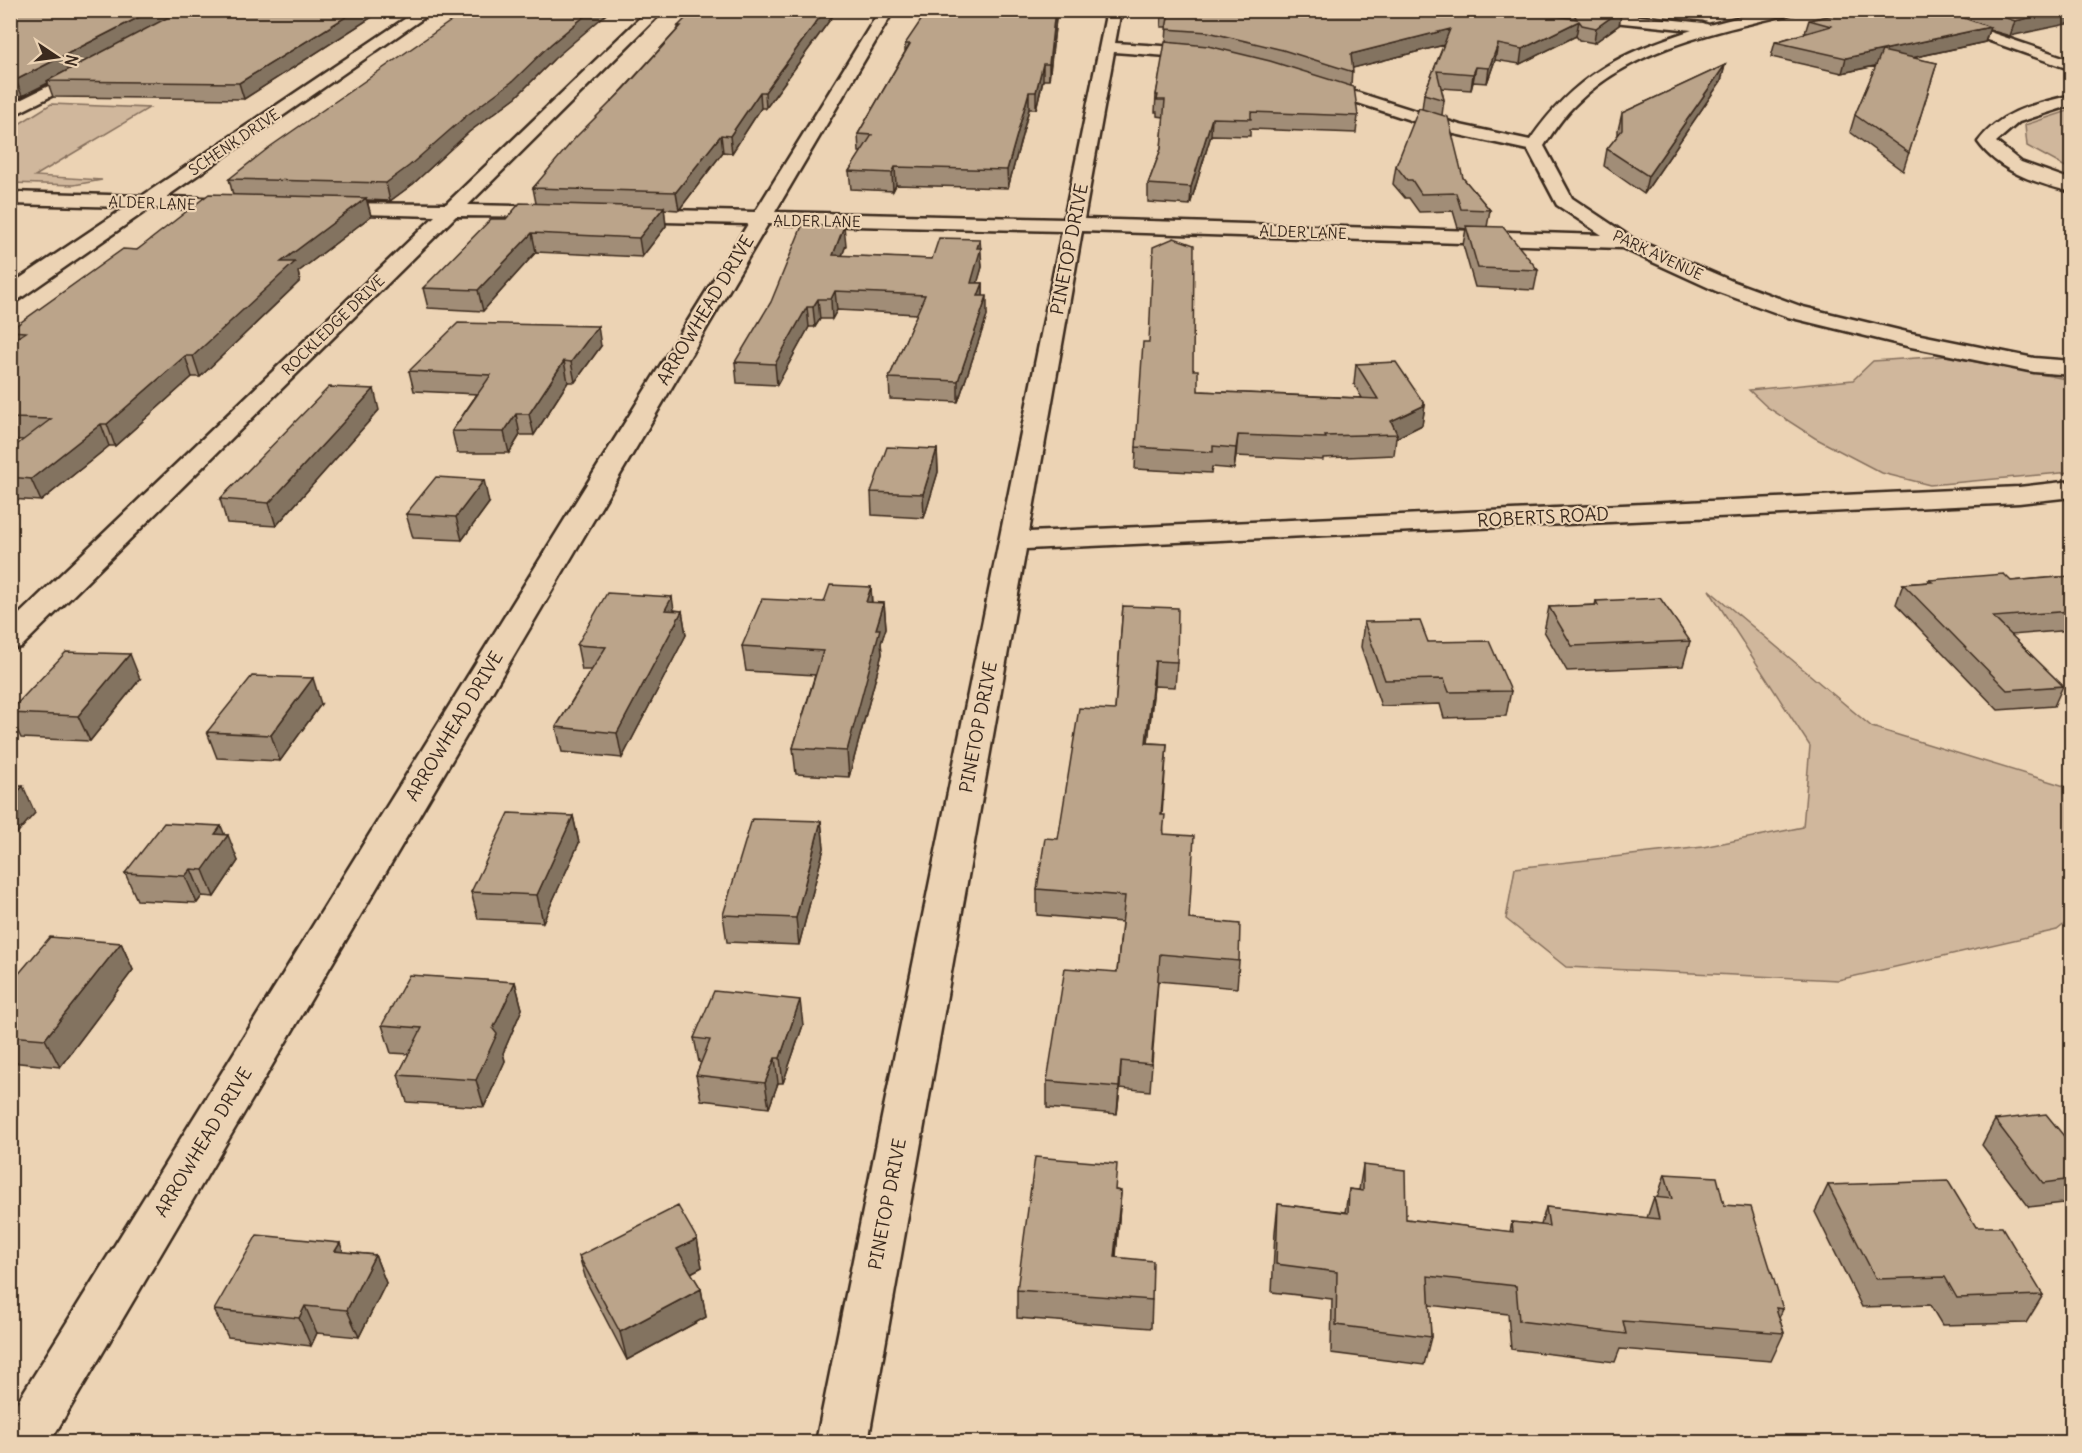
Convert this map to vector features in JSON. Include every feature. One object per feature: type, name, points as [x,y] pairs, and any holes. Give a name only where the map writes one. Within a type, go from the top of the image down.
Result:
[{"type":"street","name":"SCHENK DRIVE","points":[[10,296],[428,10]]},
{"type":"street","name":"ROCKLEDGE DRIVE","points":[[10,640],[657,10]]},
{"type":"street","name":"ARROWHEAD DRIVE","points":[[22,1443],[887,10]]},
{"type":"street","name":"PINETOP DRIVE","points":[[842,1443],[1073,225],[1109,47],[1114,10]]},
{"type":"street","points":[[1534,10],[1717,28]]},
{"type":"street","points":[[1298,78],[1456,129],[1535,146],[1556,115],[1575,94],[1603,73],[1671,42],[1789,10]]},
{"type":"street","points":[[1909,10],[2072,65]]},
{"type":"street","points":[[1109,47],[1150,48],[1207,54],[1229,59]]},
{"type":"street","points":[[10,112],[102,64]]},
{"type":"street","points":[[2072,100],[2029,110],[1995,129],[1987,142],[1996,155],[2026,172],[2072,186]]},
{"type":"street","name":"PARK AVENUE","points":[[1535,146],[1564,201],[1624,242],[1724,286],[1796,312],[1911,340],[2034,365],[2072,368]]},
{"type":"street","name":"ALDER LANE","points":[[10,198],[263,205]]},
{"type":"street","points":[[310,206],[582,214]]},
{"type":"street","name":"ALDER LANE","points":[[606,214],[760,220],[1073,225],[1624,242]]},
{"type":"street","name":"ROBERTS ROAD","points":[[1014,541],[2007,496],[2072,489]]},
{"type":"shaded area","points":[[51,104],[149,108],[35,176],[102,180],[74,185],[11,183],[11,129]]},
{"type":"shaded area","points":[[2072,110],[2071,170],[2027,146],[2025,125]]},
{"type":"shaded area","points":[[1945,356],[2071,380],[2071,472],[1930,485],[1882,473],[1815,438],[1767,407],[1749,390],[1853,380],[1873,361]]},
{"type":"shaded area","points":[[1709,590],[1872,727],[2071,788],[2071,919],[2057,930],[1838,980],[1566,967],[1506,919],[1515,868],[1703,847],[1803,827],[1810,746]]},
{"type":"building","points":[[10,10],[153,10],[16,80],[10,80]]},
{"type":"building","points":[[182,10],[357,10],[239,83],[47,81]]},
{"type":"building","points":[[467,10],[592,10],[551,44],[513,81],[466,116],[386,183],[229,179],[271,146]]},
{"type":"building","points":[[694,10],[825,10],[765,92],[760,92],[730,136],[721,135],[676,192],[533,188],[575,138],[625,88]]},
{"type":"building","points":[[928,10],[1055,10],[1049,64],[1043,64],[1036,92],[1029,92],[1007,170],[895,167],[892,173],[849,171],[872,135],[858,134],[910,44],[905,44]]},
{"type":"building","points":[[1162,10],[1512,10],[1577,19],[1571,10],[1621,10],[1596,28],[1582,25],[1579,21],[1522,49],[1498,44],[1489,68],[1476,67],[1473,74],[1437,71],[1444,100],[1424,94],[1450,29],[1351,54],[1353,72],[1283,50],[1208,32],[1166,29],[1169,12],[1162,12]]},
{"type":"building","points":[[1857,10],[1941,10],[1990,27],[1846,58],[1775,42],[1831,26],[1809,20]]},
{"type":"building","points":[[1982,10],[2065,10],[2015,21]]},
{"type":"building","points":[[1165,42],[1208,46],[1270,61],[1354,87],[1358,116],[1251,112],[1251,119],[1212,118],[1191,187],[1148,184],[1161,149],[1165,100],[1157,100],[1158,95],[1156,95]]},
{"type":"building","points":[[1882,51],[1937,63],[1909,153],[1855,115]]},
{"type":"building","points":[[1725,65],[1648,176],[1607,149],[1622,130],[1622,113]]},
{"type":"building","points":[[1419,108],[1448,117],[1463,178],[1490,210],[1461,209],[1456,193],[1421,194],[1412,180],[1407,180],[1396,166]]},
{"type":"building","points":[[209,194],[366,198],[281,262],[295,262],[193,356],[185,356],[107,424],[101,424],[31,479],[10,477],[10,450],[51,419],[10,418],[10,342],[26,332],[10,330],[123,249],[137,250]]},
{"type":"building","points":[[520,203],[664,207],[639,238],[532,233],[478,290],[423,288],[491,219],[506,219]]},
{"type":"building","points":[[802,226],[844,226],[833,255],[932,259],[939,238],[980,239],[977,248],[981,248],[971,283],[983,283],[978,296],[987,296],[958,381],[889,378],[925,295],[835,291],[831,299],[818,299],[813,307],[807,307],[775,364],[735,362],[771,302]]},
{"type":"building","points":[[1466,226],[1503,227],[1538,270],[1478,268]]},
{"type":"building","points":[[1174,238],[1194,245],[1193,370],[1198,370],[1198,391],[1378,399],[1356,364],[1396,362],[1425,405],[1391,421],[1397,434],[1325,436],[1326,438],[1238,435],[1236,448],[1213,446],[1213,452],[1136,447],[1143,342],[1149,342],[1153,247]]},
{"type":"building","points":[[458,323],[598,326],[571,362],[564,361],[529,414],[516,414],[504,432],[452,431],[491,375],[409,371]]},
{"type":"building","points":[[329,387],[374,389],[269,503],[220,499]]},
{"type":"building","points":[[887,447],[937,449],[923,494],[871,492]]},
{"type":"building","points":[[436,477],[484,480],[456,517],[406,514]]},
{"type":"building","points":[[2004,574],[2011,581],[2072,576],[2072,611],[1993,617],[2063,686],[2007,690],[1903,584]]},
{"type":"building","points":[[830,585],[871,587],[866,602],[884,603],[876,629],[880,629],[847,751],[793,748],[823,651],[742,646],[762,599],[824,602]]},
{"type":"building","points":[[607,593],[672,597],[665,610],[682,611],[617,733],[556,727],[606,647],[577,645]]},
{"type":"building","points":[[1660,598],[1690,641],[1572,646],[1549,607],[1598,605],[1596,601]]},
{"type":"building","points":[[1123,606],[1178,608],[1177,662],[1155,661],[1146,743],[1167,744],[1161,815],[1165,815],[1163,834],[1194,836],[1189,919],[1240,924],[1239,961],[1160,954],[1151,1064],[1121,1061],[1119,1087],[1047,1081],[1065,968],[1117,972],[1125,896],[1037,889],[1045,838],[1058,839],[1079,708],[1115,710]]},
{"type":"building","points":[[1420,621],[1428,642],[1489,641],[1511,691],[1449,692],[1444,679],[1385,680],[1364,622]]},
{"type":"building","points":[[66,652],[130,654],[78,716],[10,713],[10,711]]},
{"type":"building","points":[[252,676],[313,678],[271,735],[207,732]]},
{"type":"building","points":[[10,786],[23,786],[10,800]]},
{"type":"building","points":[[509,813],[573,816],[537,895],[471,892]]},
{"type":"building","points":[[752,819],[821,821],[796,918],[723,915]]},
{"type":"building","points":[[164,823],[221,826],[215,834],[228,835],[203,870],[191,869],[185,876],[125,873]]},
{"type":"building","points":[[50,937],[121,943],[45,1039],[10,1036],[10,984]]},
{"type":"building","points":[[409,975],[515,982],[493,1029],[497,1034],[476,1080],[398,1075],[422,1028],[382,1025]]},
{"type":"building","points":[[714,991],[800,1000],[780,1058],[775,1058],[765,1083],[696,1075],[710,1040],[694,1038]]},
{"type":"building","points":[[2046,1114],[2072,1146],[2072,1179],[2043,1183],[1995,1120]]},
{"type":"building","points":[[1035,1157],[1117,1164],[1115,1190],[1121,1191],[1114,1257],[1153,1261],[1152,1300],[1017,1290]]},
{"type":"building","points":[[1363,1165],[1405,1170],[1406,1219],[1513,1232],[1512,1222],[1549,1226],[1546,1207],[1659,1219],[1654,1197],[1672,1199],[1665,1174],[1717,1177],[1724,1205],[1751,1207],[1783,1309],[1776,1308],[1784,1333],[1623,1321],[1626,1334],[1519,1321],[1516,1286],[1428,1276],[1431,1337],[1336,1325],[1337,1272],[1276,1264],[1278,1204],[1348,1213],[1349,1189],[1363,1191]]},
{"type":"building","points":[[1948,1181],[1976,1227],[2002,1227],[2043,1295],[1957,1298],[1945,1277],[1876,1279],[1828,1185]]},
{"type":"building","points":[[678,1206],[697,1239],[677,1249],[701,1289],[620,1332],[579,1256]]},
{"type":"building","points":[[257,1235],[340,1243],[335,1251],[375,1255],[347,1310],[305,1306],[299,1318],[214,1310]]}]
